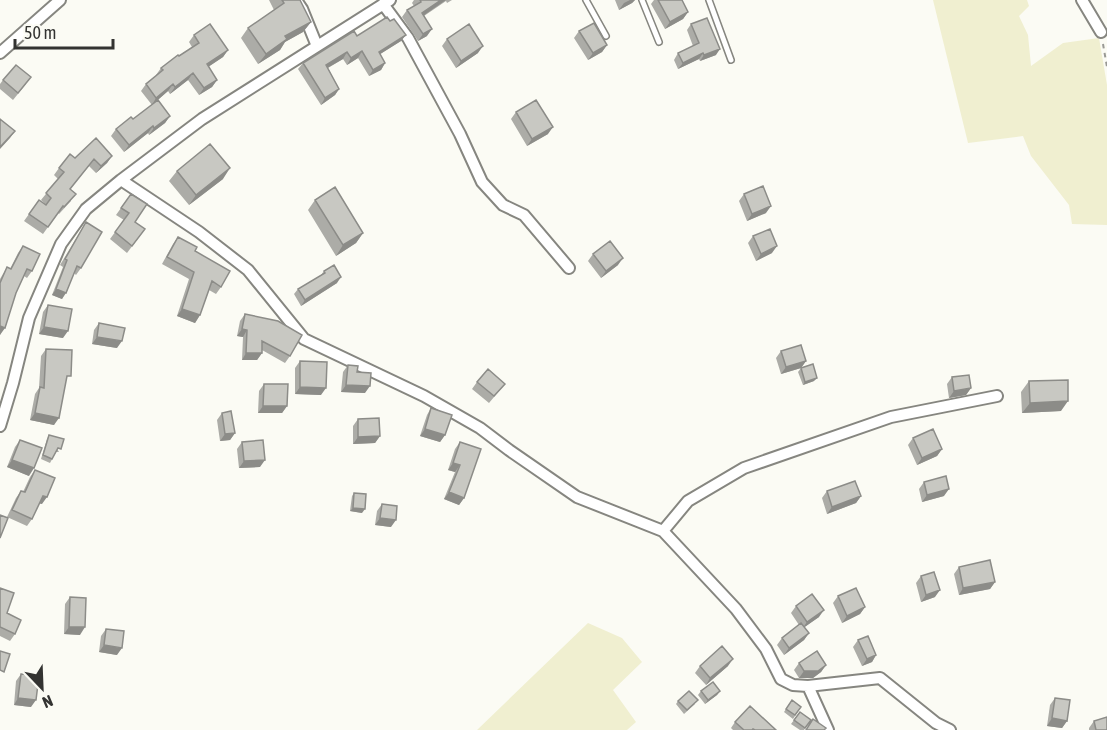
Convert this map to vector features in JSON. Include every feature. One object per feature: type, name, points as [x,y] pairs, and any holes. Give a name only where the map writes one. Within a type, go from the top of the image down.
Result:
[{"type":"street","points":[[0,52],[60,0]]},
{"type":"street","points":[[296,0],[317,46]]},
{"type":"street","points":[[1082,0],[1101,32]]},
{"type":"street","points":[[0,426],[29,318],[60,244],[86,209],[202,119],[387,2],[460,134],[482,182],[503,205],[524,216],[569,268]]},
{"type":"street","points":[[121,180],[200,232],[248,270],[304,339],[424,396],[480,428],[577,497],[663,531],[736,609],[766,649],[781,679],[793,685],[808,686],[880,678],[936,723],[950,730]]},
{"type":"street","points":[[663,531],[688,501],[744,468],[891,417],[997,396]]},
{"type":"street","points":[[808,686],[828,730]]},
{"type":"lane","points":[[586,0],[606,36]]},
{"type":"lane","points":[[642,0],[659,42]]},
{"type":"lane","points":[[709,0],[731,60]]},
{"type":"path","points":[[1101,32],[1107,67]]},
{"type":"green space","points":[[933,0],[1027,0],[1029,6],[1019,16],[1028,35],[1031,66],[1063,43],[1099,38],[1107,85],[1107,225],[1072,224],[1069,205],[1031,156],[1023,136],[968,143]]},
{"type":"green space","points":[[588,623],[622,638],[642,662],[613,690],[636,722],[627,730],[477,730]]},
{"type":"building","points":[[282,0],[300,0],[311,22],[285,36],[287,39],[266,54],[248,28],[284,3]]},
{"type":"building","points":[[420,0],[441,0],[422,13],[432,29],[423,34],[407,10],[421,2]]},
{"type":"building","points":[[658,0],[682,0],[688,12],[670,22]]},
{"type":"building","points":[[387,17],[390,21],[394,19],[406,35],[379,52],[385,63],[373,70],[362,51],[351,58],[347,52],[326,65],[339,89],[325,98],[303,63],[354,31],[357,36]]},
{"type":"building","points":[[707,18],[720,49],[704,55],[703,53],[683,63],[678,53],[699,43],[691,24]]},
{"type":"building","points":[[594,23],[607,45],[593,53],[579,31]]},
{"type":"building","points":[[210,24],[228,50],[207,64],[217,80],[204,88],[193,73],[175,87],[173,84],[156,98],[146,84],[163,70],[161,68],[199,43],[194,35]]},
{"type":"building","points":[[469,24],[483,46],[461,61],[447,39]]},
{"type":"building","points":[[16,65],[31,77],[18,93],[3,80]]},
{"type":"building","points":[[158,100],[170,116],[129,145],[116,129]]},
{"type":"building","points":[[536,100],[553,127],[532,139],[516,112]]},
{"type":"building","points":[[0,119],[15,131],[0,147]]},
{"type":"building","points":[[96,138],[112,156],[101,166],[94,159],[70,189],[76,194],[63,206],[48,227],[29,214],[39,200],[46,205],[51,198],[46,193],[64,172],[59,168],[70,154],[75,158]]},
{"type":"building","points":[[210,144],[230,168],[196,195],[177,171]]},
{"type":"building","points":[[763,186],[771,206],[752,214],[744,194]]},
{"type":"building","points":[[335,187],[363,233],[343,245],[315,200]]},
{"type":"building","points":[[131,194],[147,204],[135,222],[145,229],[132,246],[115,232],[129,213],[121,208]]},
{"type":"building","points":[[86,222],[102,232],[81,268],[77,266],[66,293],[56,289],[67,260],[65,259]]},
{"type":"building","points":[[770,229],[777,246],[761,254],[753,236]]},
{"type":"building","points":[[178,237],[197,247],[195,251],[230,271],[221,287],[212,281],[200,315],[182,309],[194,272],[167,257]]},
{"type":"building","points":[[610,241],[623,258],[606,271],[593,254]]},
{"type":"building","points":[[23,246],[40,254],[32,271],[27,269],[16,293],[5,328],[0,326],[0,283],[7,267],[11,269]]},
{"type":"building","points":[[334,265],[341,277],[305,300],[298,289]]},
{"type":"building","points":[[48,305],[72,309],[68,331],[44,327]]},
{"type":"building","points":[[245,314],[278,321],[302,335],[290,356],[262,341],[262,353],[246,353],[247,330],[242,329]]},
{"type":"building","points":[[99,323],[125,328],[122,341],[97,337]]},
{"type":"building","points":[[801,345],[806,361],[786,367],[781,351]]},
{"type":"building","points":[[46,349],[72,350],[71,376],[67,376],[59,418],[35,413],[40,387],[44,388]]},
{"type":"building","points":[[300,361],[327,362],[326,388],[300,387]]},
{"type":"building","points":[[813,364],[817,378],[805,382],[801,368]]},
{"type":"building","points":[[348,365],[358,366],[357,372],[371,373],[370,386],[346,385]]},
{"type":"building","points":[[488,369],[505,384],[494,396],[477,382]]},
{"type":"building","points":[[969,375],[971,388],[954,391],[952,377]]},
{"type":"building","points":[[1068,380],[1068,401],[1030,403],[1029,381]]},
{"type":"building","points":[[264,384],[288,384],[287,406],[263,406]]},
{"type":"building","points":[[431,408],[452,415],[445,435],[425,429]]},
{"type":"building","points":[[231,411],[235,433],[225,434],[222,413]]},
{"type":"building","points":[[379,418],[380,436],[358,437],[358,419]]},
{"type":"building","points":[[933,429],[942,449],[922,458],[913,438]]},
{"type":"building","points":[[49,435],[64,439],[61,449],[58,448],[52,459],[43,455]]},
{"type":"building","points":[[20,440],[42,448],[34,468],[12,460]]},
{"type":"building","points":[[263,440],[265,460],[244,461],[242,442]]},
{"type":"building","points":[[460,442],[481,449],[464,498],[449,492],[460,465],[453,463]]},
{"type":"building","points":[[35,470],[55,478],[47,497],[43,496],[32,519],[12,510],[21,491],[25,492]]},
{"type":"building","points":[[946,476],[949,489],[927,495],[924,482]]},
{"type":"building","points":[[855,481],[861,496],[832,507],[827,491]]},
{"type":"building","points":[[354,493],[366,494],[365,509],[353,508]]},
{"type":"building","points":[[382,504],[397,506],[396,520],[380,518]]},
{"type":"building","points":[[0,515],[8,518],[0,538]]},
{"type":"building","points":[[990,560],[995,582],[963,588],[959,567]]},
{"type":"building","points":[[934,572],[940,590],[926,595],[921,576]]},
{"type":"building","points":[[0,588],[14,593],[7,613],[21,620],[15,634],[0,627]]},
{"type":"building","points":[[856,588],[865,607],[847,616],[838,596]]},
{"type":"building","points":[[812,594],[824,610],[807,622],[796,606]]},
{"type":"building","points":[[70,597],[86,598],[85,627],[69,627]]},
{"type":"building","points":[[801,623],[809,633],[789,648],[782,638]]},
{"type":"building","points":[[106,629],[124,631],[122,648],[104,645]]},
{"type":"building","points":[[868,636],[876,655],[867,659],[858,640]]},
{"type":"building","points":[[722,646],[733,659],[710,678],[700,666]]},
{"type":"building","points":[[0,651],[10,654],[4,672],[0,670]]},
{"type":"building","points":[[817,651],[826,665],[818,671],[804,671],[799,663]]},
{"type":"building","points":[[21,674],[39,676],[36,700],[18,698]]},
{"type":"building","points":[[713,682],[720,691],[708,700],[701,691]]},
{"type":"building","points":[[689,691],[698,700],[687,710],[678,701]]},
{"type":"building","points":[[1055,698],[1070,700],[1067,721],[1052,718]]},
{"type":"building","points":[[792,700],[801,707],[795,715],[786,709]]},
{"type":"building","points":[[750,706],[776,730],[744,730],[735,722]]},
{"type":"building","points":[[800,712],[811,720],[805,728],[794,720]]},
{"type":"building","points":[[1107,717],[1107,730],[1096,730],[1094,721]]},
{"type":"building","points":[[813,719],[826,728],[806,730]]}]
